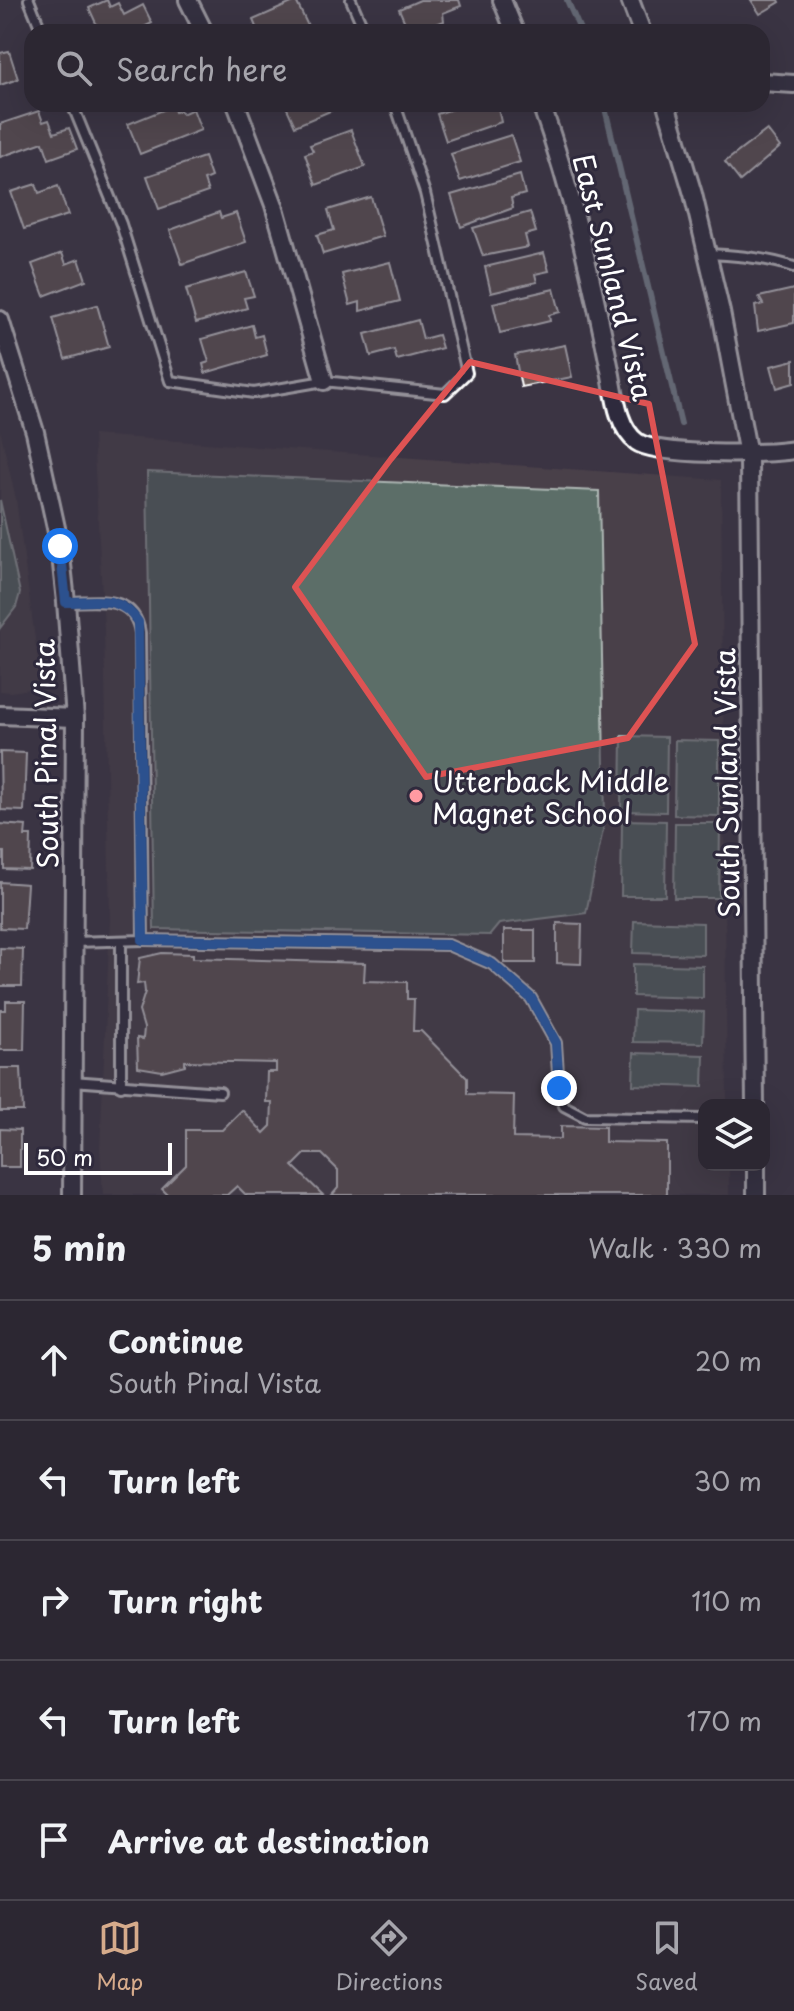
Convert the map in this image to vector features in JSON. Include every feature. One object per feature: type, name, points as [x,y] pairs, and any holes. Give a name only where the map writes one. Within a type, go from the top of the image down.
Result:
[{"type":"street","points":[[188,0],[200,24]]},
{"type":"street","points":[[502,0],[512,24]]},
{"type":"street","points":[[630,0],[639,24]]},
{"type":"street","points":[[770,82],[794,84]]},
{"type":"street","points":[[239,112],[274,205],[324,381]]},
{"type":"street","name":"East Sunland Vista","points":[[544,112],[573,202],[617,404],[625,428],[638,444],[651,446],[749,457],[794,450]]},
{"type":"street","points":[[668,112],[708,254],[749,457]]},
{"type":"street","name":"South Pinal Vista","points":[[0,320],[35,432],[60,546],[66,602],[75,718],[72,1195]]},
{"type":"street","name":"South Sunland Vista","points":[[749,457],[755,1099]]},
{"type":"street","points":[[0,715],[75,718]]},
{"type":"street","points":[[756,1171],[756,1195]]},
{"type":"lane","points":[[29,0],[39,24]]},
{"type":"lane","points":[[351,0],[362,24]]},
{"type":"lane","points":[[75,112],[121,224],[170,381],[254,393],[324,381],[445,394],[467,373],[425,193],[398,112]]},
{"type":"lane","points":[[708,254],[749,257],[794,267]]},
{"type":"lane","points":[[66,602],[111,601],[131,611],[138,622],[143,940]]},
{"type":"lane","points":[[73,942],[143,940],[448,945],[492,964],[531,998],[556,1043],[559,1088],[564,1106],[585,1117],[698,1119]]},
{"type":"lane","points":[[121,942],[121,1086]]},
{"type":"lane","points":[[71,1081],[220,1092]]},
{"type":"highlighted area","points":[[470,362],[649,404],[695,644],[628,738],[426,777],[295,587],[391,459]]},
{"type":"shaded area","points":[[0,430],[16,499],[40,676],[30,689],[11,692],[0,691]]},
{"type":"shaded area","name":"Utterback Middle Magnet School","points":[[93,435],[721,480],[727,1099],[698,1099],[698,1171],[729,1171],[729,1195],[103,1195],[100,1149],[110,920],[104,629]]},
{"type":"green space","points":[[147,472],[599,491],[605,820],[586,913],[499,924],[490,935],[154,929]]},
{"type":"green space","points":[[0,500],[20,593],[16,607],[0,628]]},
{"type":"green space","points":[[622,736],[667,737],[666,812],[621,811]]},
{"type":"green space","points":[[675,740],[719,741],[719,816],[674,815]]},
{"type":"green space","points":[[622,820],[666,821],[665,896],[621,896]]},
{"type":"green space","points":[[675,823],[720,823],[719,898],[674,898]]},
{"type":"green space","points":[[634,921],[703,923],[703,955],[633,953]]},
{"type":"green space","points":[[633,964],[703,966],[703,998],[633,996]]},
{"type":"green space","points":[[634,1010],[704,1012],[703,1043],[633,1042]]},
{"type":"green space","points":[[634,1053],[704,1055],[703,1087],[633,1085]]},
{"type":"building","points":[[107,0],[110,7],[118,3],[124,15],[143,5],[152,23],[96,24],[89,8]]},
{"type":"building","points":[[420,0],[459,0],[461,6],[443,13],[444,21],[436,24],[406,24],[399,9]]},
{"type":"building","points":[[751,0],[779,0],[780,2],[760,14]]},
{"type":"building","points":[[296,1],[307,24],[255,24],[253,20]]},
{"type":"building","points":[[9,51],[18,79],[0,85],[0,53]]},
{"type":"building","points":[[39,112],[43,122],[49,120],[54,133],[69,128],[77,149],[49,159],[43,142],[0,157],[0,124]]},
{"type":"building","points":[[158,112],[194,112],[201,130],[140,154],[128,124]]},
{"type":"building","points":[[289,112],[328,112],[295,126]]},
{"type":"building","points":[[499,112],[501,122],[446,141],[437,114]]},
{"type":"building","points":[[351,130],[365,167],[316,185],[305,154],[313,151],[310,145]]},
{"type":"building","points":[[767,130],[780,147],[740,181],[725,162]]},
{"type":"building","points":[[511,135],[520,162],[460,181],[451,154]]},
{"type":"building","points":[[204,157],[211,177],[204,180],[208,192],[159,209],[147,176]]},
{"type":"building","points":[[520,175],[525,194],[511,198],[513,208],[461,227],[451,195]]},
{"type":"building","points":[[36,184],[39,193],[58,186],[68,215],[24,229],[11,192]]},
{"type":"building","points":[[371,197],[383,236],[323,254],[317,235],[334,230],[328,210]]},
{"type":"building","points":[[219,212],[221,218],[236,213],[246,242],[182,264],[170,230]]},
{"type":"building","points":[[530,212],[536,232],[525,235],[528,247],[483,256],[473,228]]},
{"type":"building","points":[[62,253],[66,264],[79,259],[86,280],[44,296],[32,264]]},
{"type":"building","points":[[544,253],[549,271],[535,274],[537,282],[491,293],[485,267]]},
{"type":"building","points":[[390,262],[400,301],[360,311],[360,302],[350,305],[342,274]]},
{"type":"building","points":[[246,272],[254,296],[244,298],[247,308],[196,323],[186,289]]},
{"type":"building","points":[[554,289],[560,312],[549,315],[550,321],[500,333],[493,303]]},
{"type":"building","points":[[794,289],[794,323],[758,331],[755,306],[763,304],[759,297]]},
{"type":"building","points":[[97,305],[109,347],[65,359],[53,318]]},
{"type":"building","points":[[418,320],[423,339],[438,335],[442,348],[397,360],[394,350],[371,356],[365,334]]},
{"type":"building","points":[[252,325],[255,337],[262,335],[267,355],[205,373],[203,364],[209,362],[202,339]]},
{"type":"building","points":[[565,345],[572,377],[521,387],[515,355]]},
{"type":"building","points":[[794,360],[794,383],[777,388],[771,366]]},
{"type":"building","points":[[0,752],[26,753],[24,811],[1,810]]},
{"type":"building","points":[[0,824],[26,826],[25,836],[31,836],[30,870],[4,869],[4,852],[0,852]]},
{"type":"building","points":[[0,882],[27,884],[24,929],[0,928]]},
{"type":"building","points":[[557,923],[582,924],[581,964],[557,963]]},
{"type":"building","points":[[504,930],[535,930],[535,963],[504,963]]},
{"type":"building","points":[[0,948],[23,949],[22,986],[0,986]]},
{"type":"building","points":[[162,953],[193,954],[193,958],[365,963],[364,981],[407,982],[407,999],[414,999],[413,1031],[421,1031],[467,1078],[467,1094],[514,1095],[513,1138],[561,1139],[561,1126],[605,1127],[605,1142],[667,1143],[667,1195],[332,1195],[338,1188],[338,1170],[322,1154],[305,1154],[293,1166],[323,1195],[246,1195],[237,1186],[227,1195],[168,1195],[162,1189],[186,1165],[186,1130],[222,1130],[242,1110],[264,1133],[271,1126],[272,1102],[266,1102],[267,1072],[276,1072],[276,1063],[185,1061],[185,1065],[162,1071],[138,1067],[137,1038],[143,1039],[144,1028],[139,1011],[145,992],[144,983],[137,984],[140,958]]},
{"type":"building","points":[[6,1001],[25,1001],[24,1050],[0,1050],[0,1010],[6,1010]]},
{"type":"building","points":[[0,1068],[21,1068],[23,1111],[0,1111]]},
{"type":"building","points":[[0,1129],[20,1130],[20,1167],[0,1167]]},
{"type":"waterway","points":[[567,0],[578,24]]},
{"type":"waterway","points":[[606,112],[681,424]]},
{"type":"place","name":"Utterback Middle Magnet School","points":[[416,796]]},
{"type":"route","points":[[60,546],[66,602],[111,601],[131,611],[138,622],[143,940],[448,945],[492,964],[531,998],[556,1043],[559,1088]]}]
